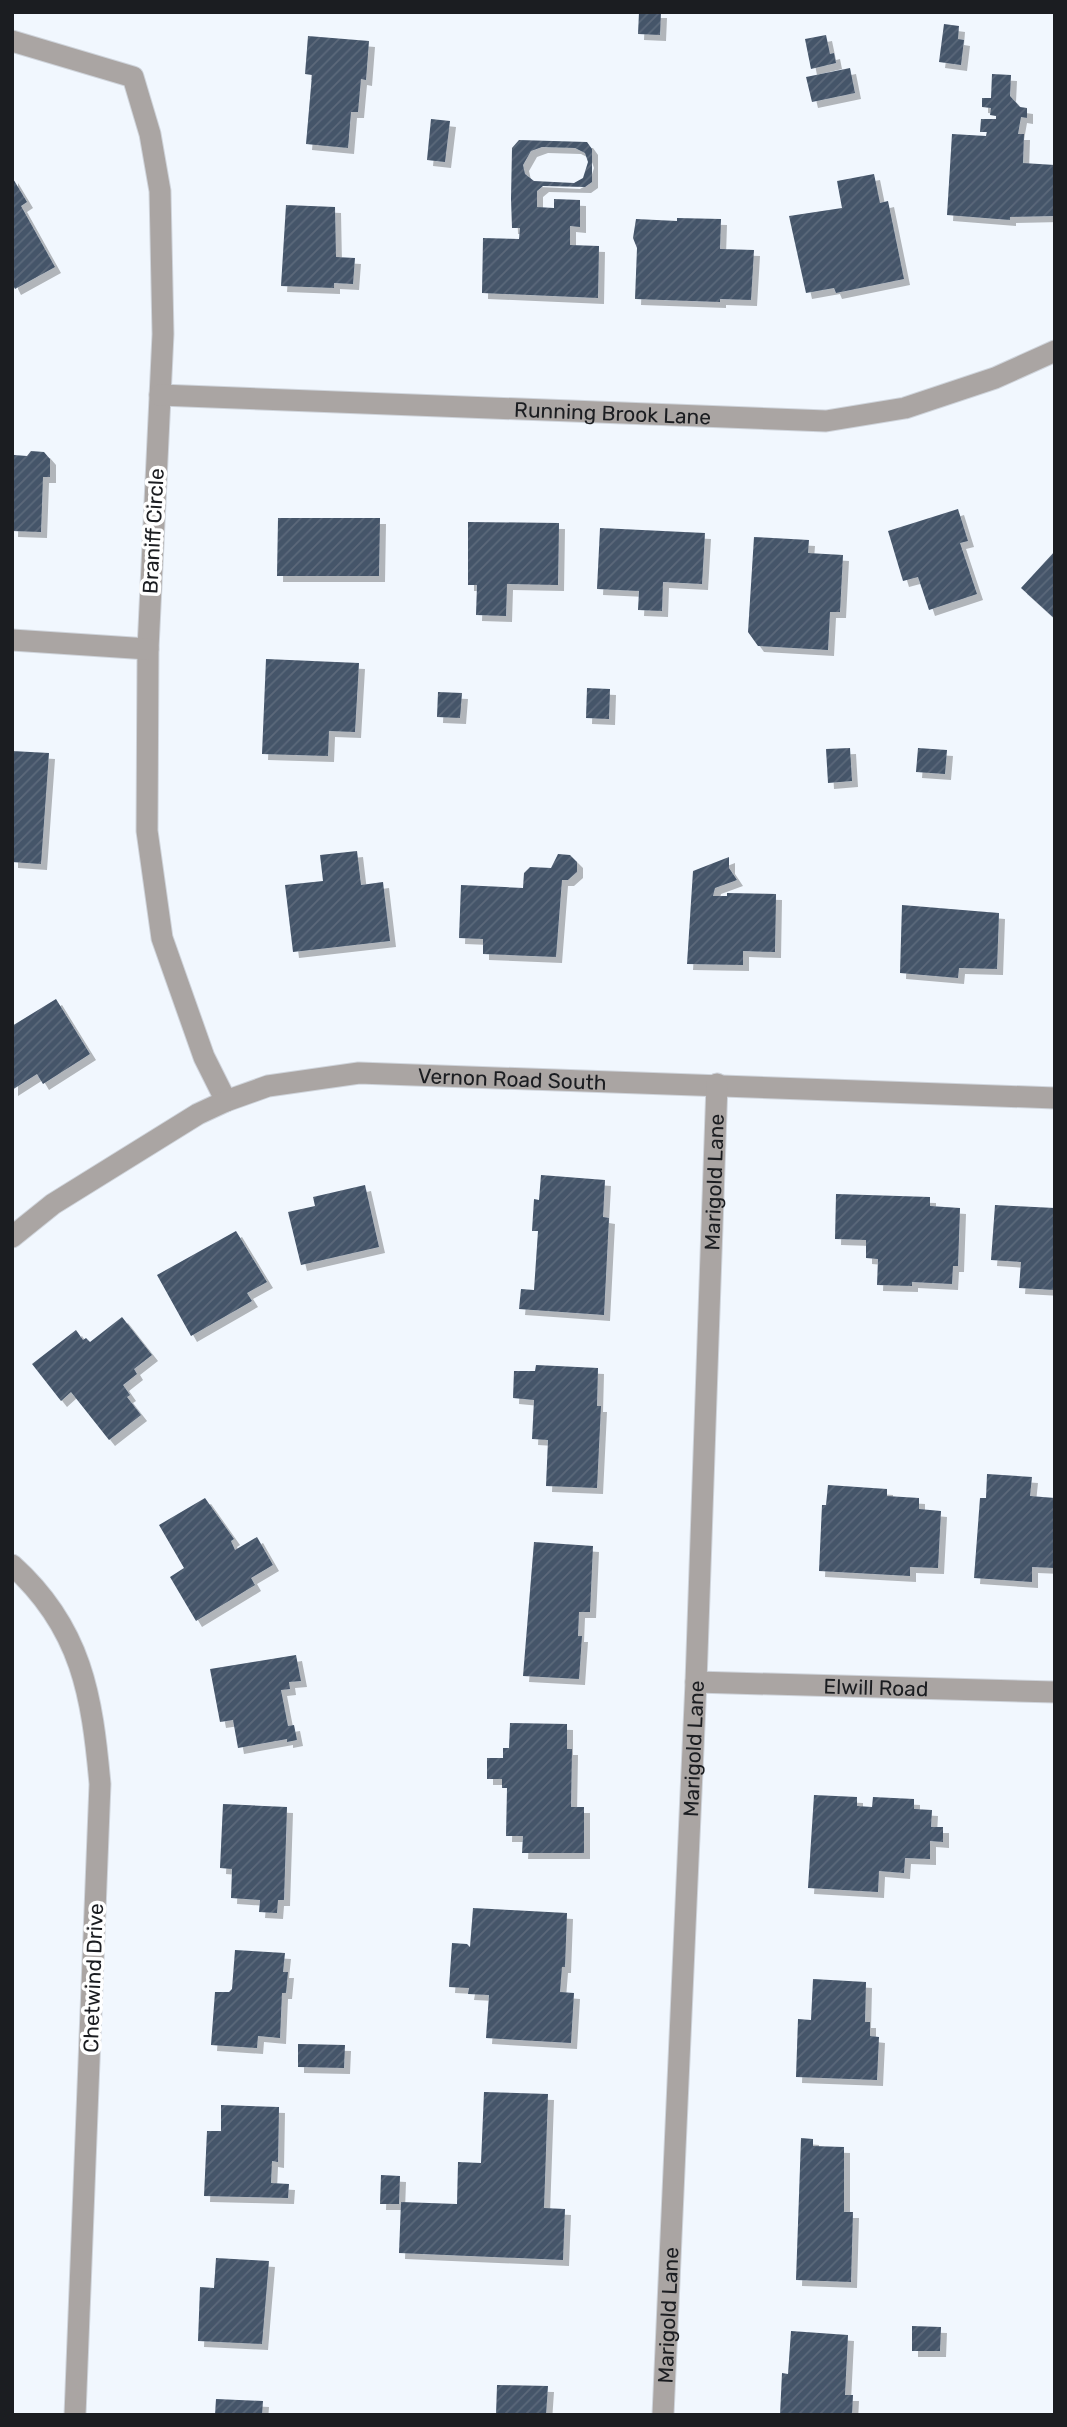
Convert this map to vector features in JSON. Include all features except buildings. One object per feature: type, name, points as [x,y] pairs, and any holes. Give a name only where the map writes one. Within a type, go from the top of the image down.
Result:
[{"type":"street","name":"Braniff Circle","points":[[12,41],[133,77],[150,134],[160,191],[163,334],[148,649],[147,831],[162,938],[204,1058],[226,1101]]},
{"type":"street","name":"Running Brook Lane","points":[[160,395],[826,421],[905,408],[995,378],[1055,351]]},
{"type":"street","points":[[12,640],[148,649]]},
{"type":"street","name":"Vernon Road South","points":[[12,1237],[53,1204],[198,1114],[268,1086],[359,1073],[1055,1098]]},
{"type":"street","name":"Marigold Lane","points":[[663,2415],[696,1682],[717,1084]]},
{"type":"street","name":"Chetwind Drive","points":[[12,1565],[59,1619],[78,1657],[94,1714],[100,1784],[75,2415]]},
{"type":"street","name":"Elwill Road","points":[[696,1682],[1055,1692]]}]
